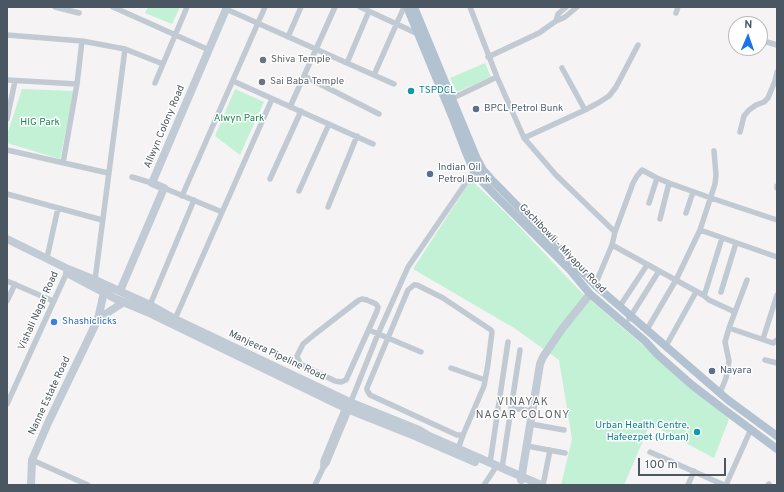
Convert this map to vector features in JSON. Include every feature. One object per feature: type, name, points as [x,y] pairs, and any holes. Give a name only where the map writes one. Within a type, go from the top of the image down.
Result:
[{"type":"main road","name":"Gachibowli - Miyapur Road","points":[[407,7],[474,171],[496,196],[563,258],[570,270],[590,294],[645,341],[658,355],[692,385],[777,449]]},
{"type":"main road","points":[[414,7],[477,159],[483,170],[563,258],[728,400],[777,436]]},
{"type":"main road","name":"Allwyn Colony Road","points":[[164,188],[152,183],[227,8]]},
{"type":"main road","points":[[120,291],[164,188]]},
{"type":"main road","name":"Manjeera Pipeline Road","points":[[7,239],[47,258],[67,271],[124,302],[206,337],[349,404],[419,430],[427,439],[521,478],[542,485]]},
{"type":"main road","name":"Manjeera Pipeline Road","points":[[7,244],[67,271],[95,280],[150,305],[206,337]]},
{"type":"main road","name":"Nanne Estate Road","points":[[31,485],[32,460],[98,319],[104,292]]},
{"type":"main road","points":[[521,478],[540,364],[562,328],[590,294]]},
{"type":"main road","points":[[98,319],[124,302]]},
{"type":"main road","name":"Manjeera Pipeline Road","points":[[427,439],[458,449],[495,467]]},
{"type":"main road","name":"Manjeera Pipeline Road","points":[[521,478],[530,485]]},
{"type":"street","points":[[55,7],[79,13]]},
{"type":"street","points":[[113,7],[209,50]]},
{"type":"street","points":[[155,83],[187,7]]},
{"type":"street","points":[[182,196],[265,7]]},
{"type":"street","points":[[288,37],[301,7]]},
{"type":"street","points":[[290,106],[335,7]]},
{"type":"street","points":[[360,7],[418,34]]},
{"type":"street","points":[[374,75],[404,7]]},
{"type":"street","points":[[470,7],[488,57],[524,138],[556,174],[615,232]]},
{"type":"street","points":[[556,21],[558,14],[566,7]]},
{"type":"street","points":[[488,57],[539,33],[577,7]]},
{"type":"street","points":[[676,13],[678,7]]},
{"type":"street","points":[[227,8],[394,84]]},
{"type":"street","points":[[347,63],[369,11]]},
{"type":"street","points":[[7,35],[82,40],[125,49],[163,64]]},
{"type":"street","points":[[63,163],[82,40]]},
{"type":"street","points":[[524,138],[585,110],[609,96],[616,87],[638,45]]},
{"type":"street","points":[[95,280],[125,49]]},
{"type":"street","points":[[562,68],[585,110]]},
{"type":"street","points":[[740,132],[744,116],[749,110],[764,102],[768,98],[777,72]]},
{"type":"street","points":[[304,76],[379,114]]},
{"type":"street","points":[[453,98],[497,77]]},
{"type":"street","points":[[7,80],[76,84]]},
{"type":"street","points":[[7,119],[15,81]]},
{"type":"street","points":[[233,81],[373,144]]},
{"type":"street","points":[[175,319],[272,98]]},
{"type":"street","points":[[270,179],[301,111]]},
{"type":"street","points":[[299,191],[329,124]]},
{"type":"street","points":[[328,206],[357,136]]},
{"type":"street","points":[[7,150],[108,173]]},
{"type":"street","points":[[646,329],[676,280],[700,230],[715,184],[716,175],[714,151]]},
{"type":"street","points":[[595,285],[612,245],[615,232],[633,183],[642,170],[657,178],[693,192],[777,220]]},
{"type":"street","points":[[315,485],[327,463],[349,404],[408,267],[474,171]]},
{"type":"street","points":[[132,177],[152,183]]},
{"type":"street","points":[[649,203],[657,178]]},
{"type":"street","points":[[660,219],[669,183]]},
{"type":"street","points":[[164,188],[222,212]]},
{"type":"street","points":[[686,213],[693,192]]},
{"type":"street","points":[[7,194],[102,220]]},
{"type":"street","points":[[150,305],[194,200]]},
{"type":"street","points":[[47,258],[58,208]]},
{"type":"street","points":[[700,230],[777,257]]},
{"type":"street","points":[[703,295],[705,293],[722,238]]},
{"type":"street","points":[[721,292],[736,242]]},
{"type":"street","points":[[612,245],[703,295],[709,300],[735,312]]},
{"type":"street","points":[[620,306],[648,265]]},
{"type":"street","name":"Vishali Nagar Road","points":[[7,404],[67,271]]},
{"type":"street","points":[[625,324],[632,316],[659,271]]},
{"type":"street","points":[[720,393],[726,378],[729,361],[725,342],[747,280]]},
{"type":"street","points":[[7,281],[54,301]]},
{"type":"street","points":[[7,301],[15,284]]},
{"type":"street","points":[[458,449],[484,386],[492,335],[490,330],[443,298],[417,285],[414,285],[408,290],[367,388],[368,393],[457,435],[463,435]]},
{"type":"street","points":[[666,346],[696,292]]},
{"type":"street","points":[[763,339],[777,295]]},
{"type":"street","points":[[359,300],[367,300],[376,304],[378,307],[369,330],[344,382],[335,381],[300,364],[297,356],[301,347],[315,334],[359,300]]},
{"type":"street","points":[[729,328],[773,342],[777,340]]},
{"type":"street","points":[[369,330],[421,352]]},
{"type":"street","points":[[495,467],[508,342]]},
{"type":"street","points":[[484,485],[495,467],[511,408],[520,350]]},
{"type":"street","points":[[765,360],[777,363]]},
{"type":"street","points":[[451,368],[485,380]]},
{"type":"street","points":[[511,408],[533,411]]},
{"type":"street","points":[[531,424],[564,430]]},
{"type":"street","points":[[650,452],[725,485],[751,429]]},
{"type":"street","points":[[527,446],[564,453]]},
{"type":"street","points":[[542,485],[550,450]]},
{"type":"street","points":[[32,460],[88,485]]},
{"type":"street","points":[[688,485],[694,471]]},
{"type":"green space","points":[[148,7],[180,7],[172,24],[145,13]]},
{"type":"green space","points":[[485,63],[491,77],[457,92],[450,78]]},
{"type":"green space","name":"HIG Park","points":[[22,89],[74,91],[60,159],[7,143],[7,135]]},
{"type":"green space","name":"Alwyn Park","points":[[235,89],[264,102],[240,155],[215,136]]},
{"type":"green space","points":[[471,180],[508,215],[581,292],[729,419],[714,458],[650,424],[624,485],[561,485],[572,439],[559,360],[514,328],[413,269]]},
{"type":"place","name":"Shiva Temple","points":[[263,60]]},
{"type":"place","name":"Sai Baba Temple","points":[[262,82]]},
{"type":"place","name":"TSPDCL","points":[[411,91]]},
{"type":"place","name":"BPCL Petrol Bunk","points":[[476,109]]},
{"type":"place","name":"Indian Oil Petrol Bunk","points":[[430,174]]},
{"type":"place","name":"Shashiclicks","points":[[54,322]]},
{"type":"place","name":"Nayara","points":[[712,371]]},
{"type":"place","name":"Urban Health Centre, Hafeezpet (Urban)","points":[[697,432]]},
{"type":"district","name":"VINAYAK NAGAR COLONY","points":[[523,409]]}]
